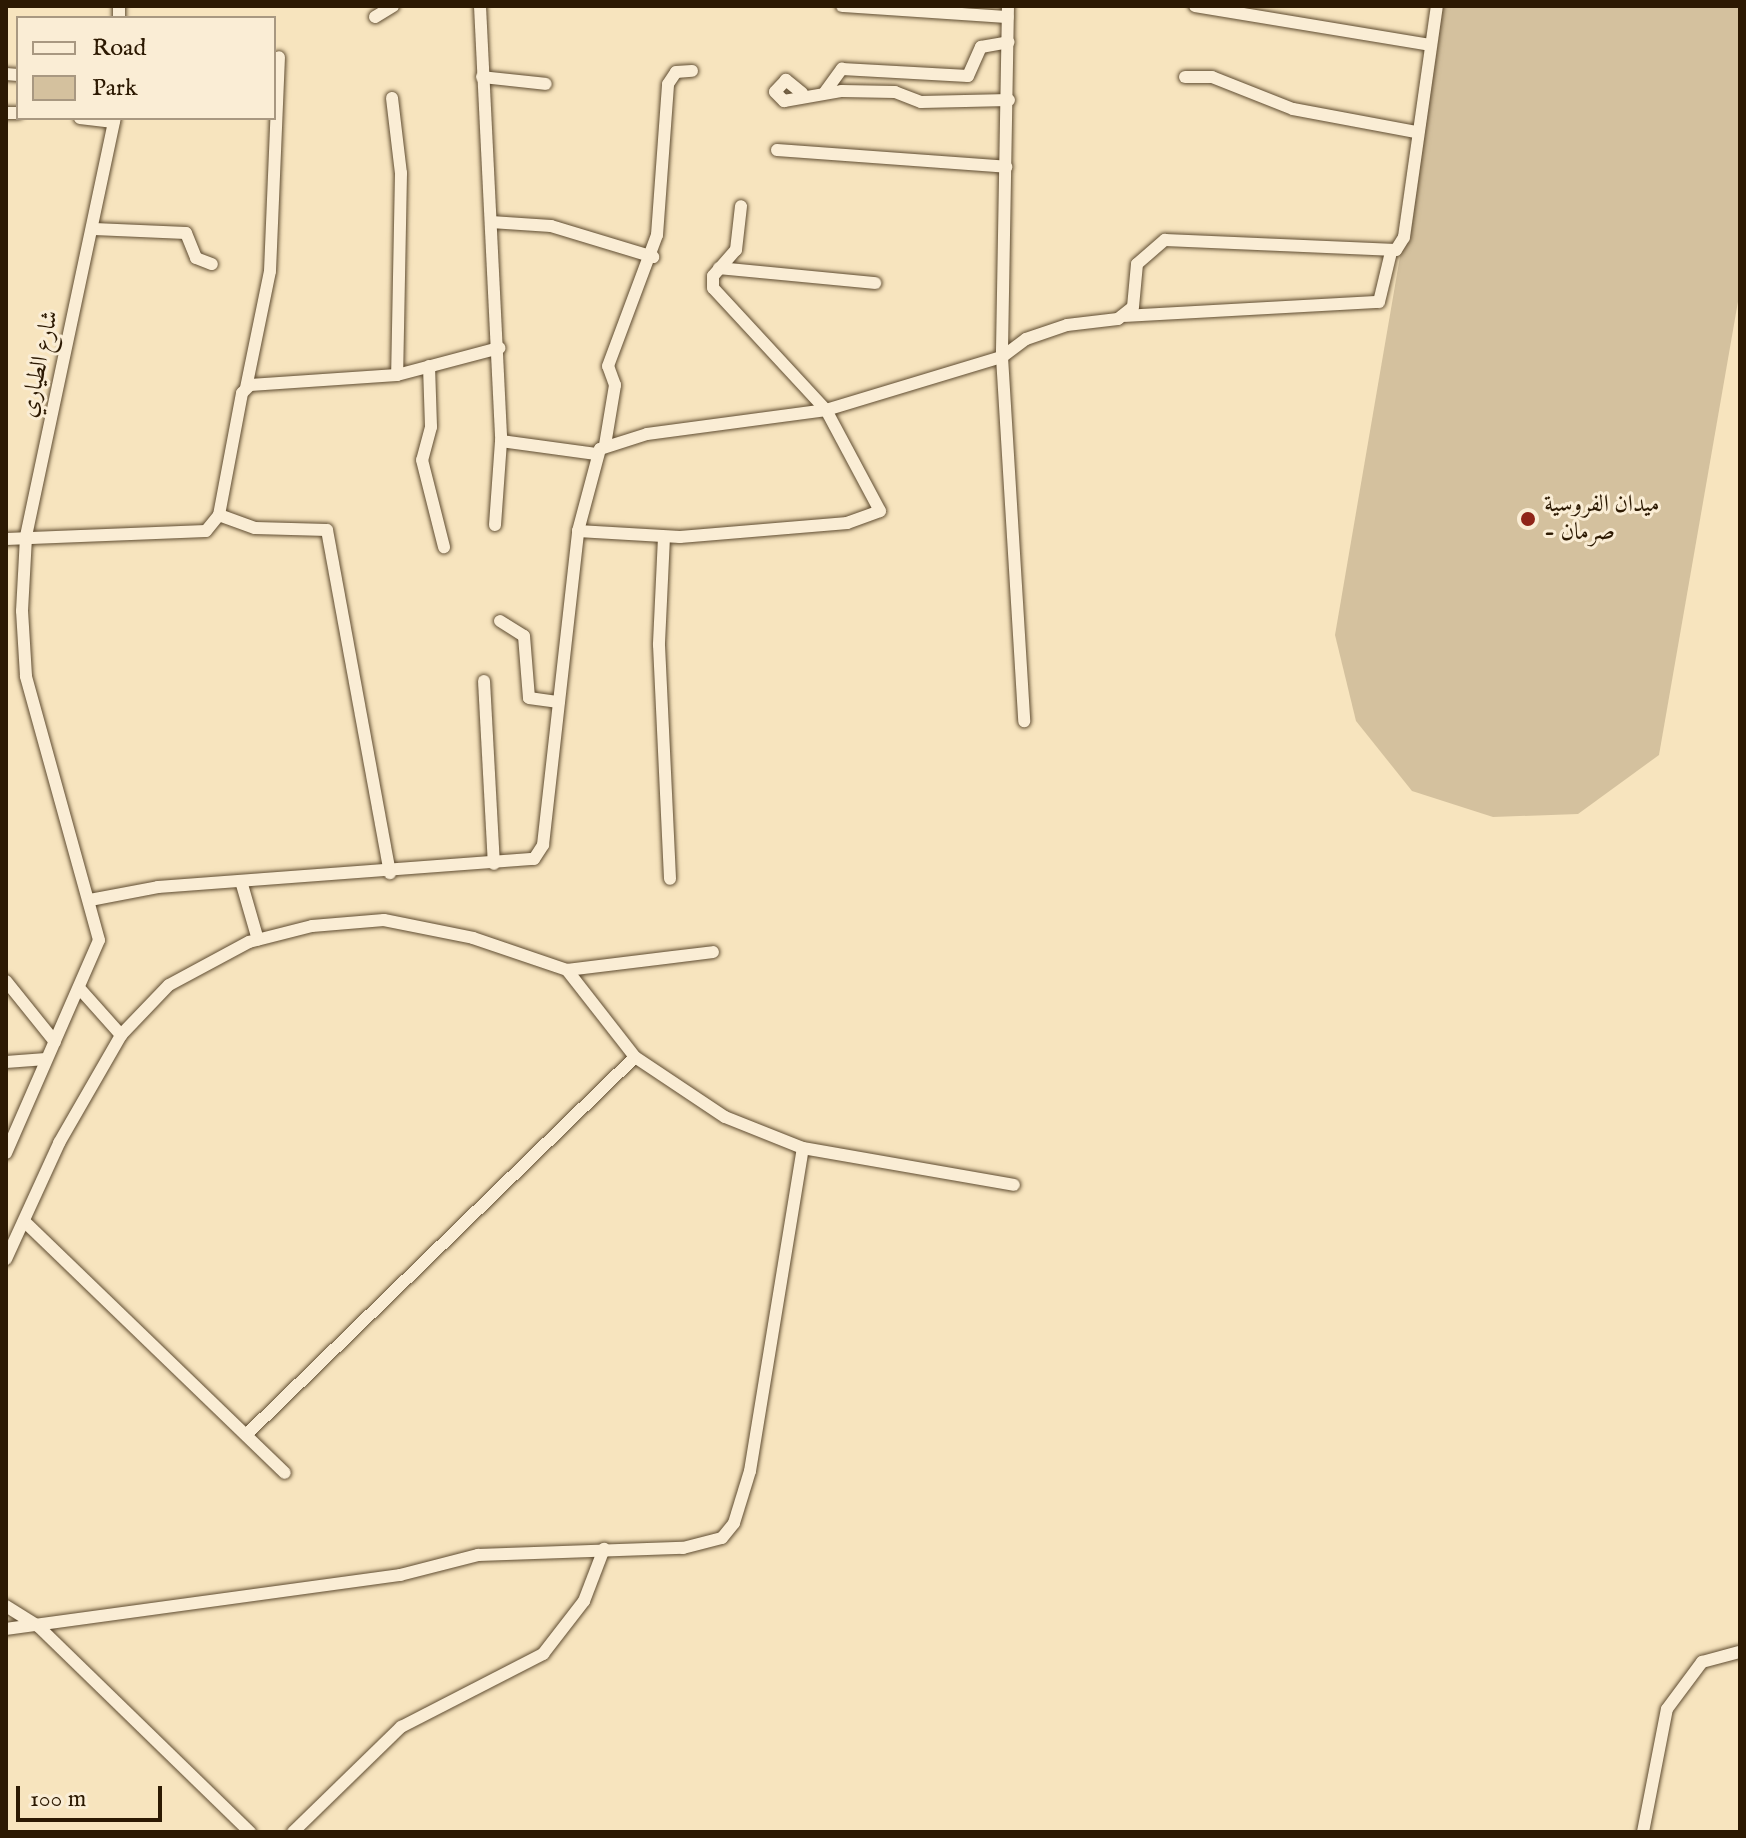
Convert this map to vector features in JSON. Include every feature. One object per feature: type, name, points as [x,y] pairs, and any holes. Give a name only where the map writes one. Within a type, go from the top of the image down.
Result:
[{"type":"street","points":[[375,17],[393,6]]},
{"type":"street","points":[[480,6],[499,348],[501,441],[495,525]]},
{"type":"street","points":[[842,6],[1008,11],[1009,100],[1002,357],[1024,721]]},
{"type":"street","points":[[1195,6],[1430,45]]},
{"type":"street","points":[[501,441],[600,450],[826,410],[1002,357],[1037,335],[1125,316],[1379,302],[1391,252],[1404,237],[1416,132],[1437,6]]},
{"type":"street","points":[[825,92],[842,69],[964,77],[976,68],[981,47],[1009,42]]},
{"type":"street","points":[[6,539],[168,530],[192,536],[219,515],[270,271],[279,57]]},
{"type":"street","points":[[90,900],[241,881],[530,861],[542,849],[578,531],[615,385],[608,366],[653,257],[668,84],[676,72],[692,71]]},
{"type":"street","points":[[482,77],[546,84]]},
{"type":"street","points":[[1185,77],[1212,77],[1293,109],[1416,132]]},
{"type":"street","points":[[802,93],[895,92],[921,102],[1009,100]]},
{"type":"street","points":[[392,98],[401,173],[397,375]]},
{"type":"street","name":"شارع الطياري","points":[[6,1153],[11,1130],[80,989],[99,940],[22,659],[26,536],[115,120]]},
{"type":"street","points":[[777,150],[1006,167]]},
{"type":"street","points":[[578,531],[664,537],[878,514],[826,410],[713,288],[719,268],[736,250],[741,206]]},
{"type":"street","points":[[491,222],[551,226],[653,257]]},
{"type":"street","points":[[94,229],[186,233],[196,258],[212,264]]},
{"type":"street","points":[[1125,316],[1133,307],[1137,264],[1165,240],[1391,252]]},
{"type":"street","points":[[719,268],[875,283]]},
{"type":"street","points":[[246,388],[397,375],[499,348]]},
{"type":"street","points":[[429,366],[431,427],[422,460],[444,547]]},
{"type":"street","points":[[219,515],[255,528],[327,530],[390,873]]},
{"type":"street","points":[[664,537],[659,645],[670,879]]},
{"type":"street","points":[[500,621],[524,636],[529,698],[559,702]]},
{"type":"street","points":[[484,681],[494,864]]},
{"type":"street","points":[[241,881],[258,940]]},
{"type":"street","points":[[6,1259],[59,1143],[121,1035],[169,985],[258,940],[384,920],[473,938],[567,970],[713,952]]},
{"type":"street","points":[[567,970],[635,1057],[725,1117],[803,1148],[1014,1185]]},
{"type":"street","points":[[6,981],[55,1042]]},
{"type":"street","points":[[80,989],[121,1035]]},
{"type":"street","points":[[246,1435],[635,1057]]},
{"type":"street","points":[[6,1062],[46,1059]]},
{"type":"street","points":[[6,1629],[400,1575],[478,1555],[704,1545],[734,1523],[759,1418],[803,1148]]},
{"type":"street","points":[[25,1222],[285,1473]]},
{"type":"street","points":[[293,1832],[401,1727],[543,1654],[584,1601],[604,1549]]},
{"type":"street","points":[[6,1606],[38,1626],[250,1832]]},
{"type":"street","points":[[1643,1832],[1667,1709],[1702,1662],[1740,1652]]},
{"type":"green space","name":"ميدان الفروسية - صرمان","points":[[1443,6],[1740,6],[1740,290],[1659,755],[1578,814],[1493,817],[1412,791],[1356,721],[1335,635]]},
{"type":"place","name":"ميدان الفروسية - صرمان","points":[[1528,519]]}]
